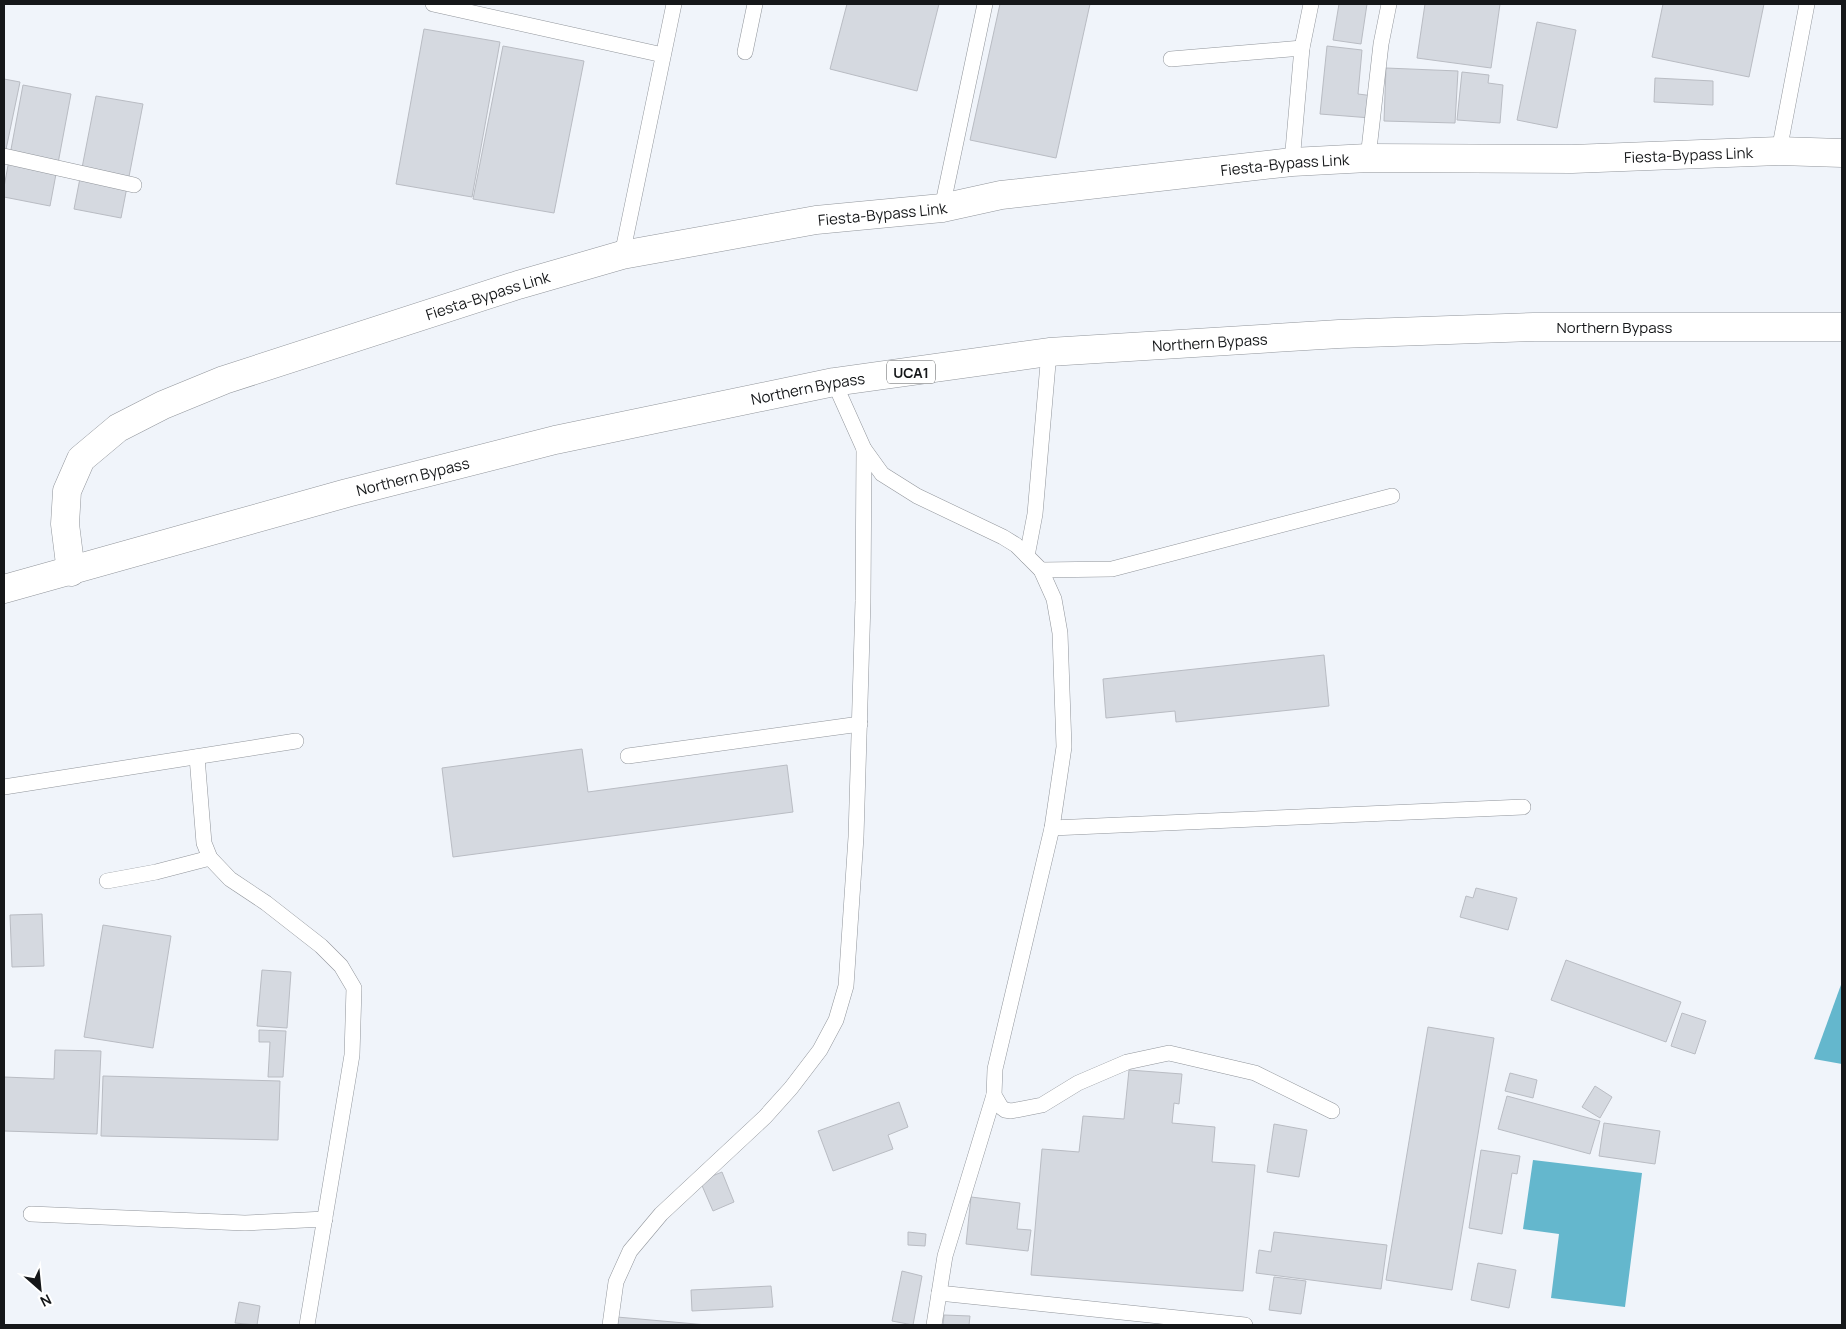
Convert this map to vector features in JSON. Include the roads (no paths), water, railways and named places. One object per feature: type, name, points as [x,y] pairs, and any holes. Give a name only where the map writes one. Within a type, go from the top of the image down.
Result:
[{"type":"street","name":"Fiesta-Bypass Link","points":[[71,572],[65,524],[67,491],[81,459],[118,428],[162,405],[224,380],[518,285],[622,254],[816,220],[942,208],[1001,195],[1292,162],[1368,158],[1572,160],[1779,151],[1842,153]]},
{"type":"street","name":"Northern Bypass","points":[[5,588],[71,572],[347,493],[554,440],[834,382],[1049,352],[1339,334],[1534,327],[1842,327]]},
{"type":"lane","points":[[433,4],[663,55]]},
{"type":"lane","points":[[622,254],[674,4]]},
{"type":"lane","points":[[745,52],[755,4]]},
{"type":"lane","points":[[942,208],[985,4]]},
{"type":"lane","points":[[1292,162],[1302,48],[1311,4]]},
{"type":"lane","points":[[1368,158],[1381,44],[1390,4]]},
{"type":"lane","points":[[1779,151],[1807,4]]},
{"type":"lane","points":[[1171,59],[1302,48]]},
{"type":"lane","points":[[4,156],[134,184]]},
{"type":"lane","points":[[1027,556],[1035,514],[1049,352]]},
{"type":"lane","points":[[834,382],[864,449],[878,469],[917,496],[1016,545],[1041,570],[1054,600],[1060,633],[1064,747],[1052,828],[995,1068],[994,1095],[945,1256],[934,1325]]},
{"type":"lane","points":[[610,1325],[616,1282],[630,1251],[661,1214],[765,1117],[791,1088],[820,1050],[836,1020],[846,986],[856,837],[860,724],[864,449]]},
{"type":"lane","points":[[1041,570],[1112,569],[1392,496]]},
{"type":"lane","points":[[628,756],[860,724]]},
{"type":"lane","points":[[4,787],[296,741]]},
{"type":"lane","points":[[197,757],[204,843],[210,858],[230,879],[266,903],[321,946],[342,966],[354,988],[352,1055],[307,1325]]},
{"type":"lane","points":[[1052,828],[1523,807]]},
{"type":"lane","points":[[107,881],[156,872],[210,858]]},
{"type":"lane","points":[[994,1095],[998,1104],[1005,1110],[1011,1111],[1042,1105],[1078,1083],[1127,1062],[1169,1053],[1255,1073],[1332,1111]]},
{"type":"lane","points":[[31,1214],[245,1223],[325,1219]]},
{"type":"lane","points":[[939,1293],[1245,1325]]},
{"type":"water","points":[[1842,982],[1842,1064],[1814,1059]]},
{"type":"water","points":[[1533,1160],[1642,1173],[1625,1307],[1551,1298],[1559,1234],[1523,1229]]}]
